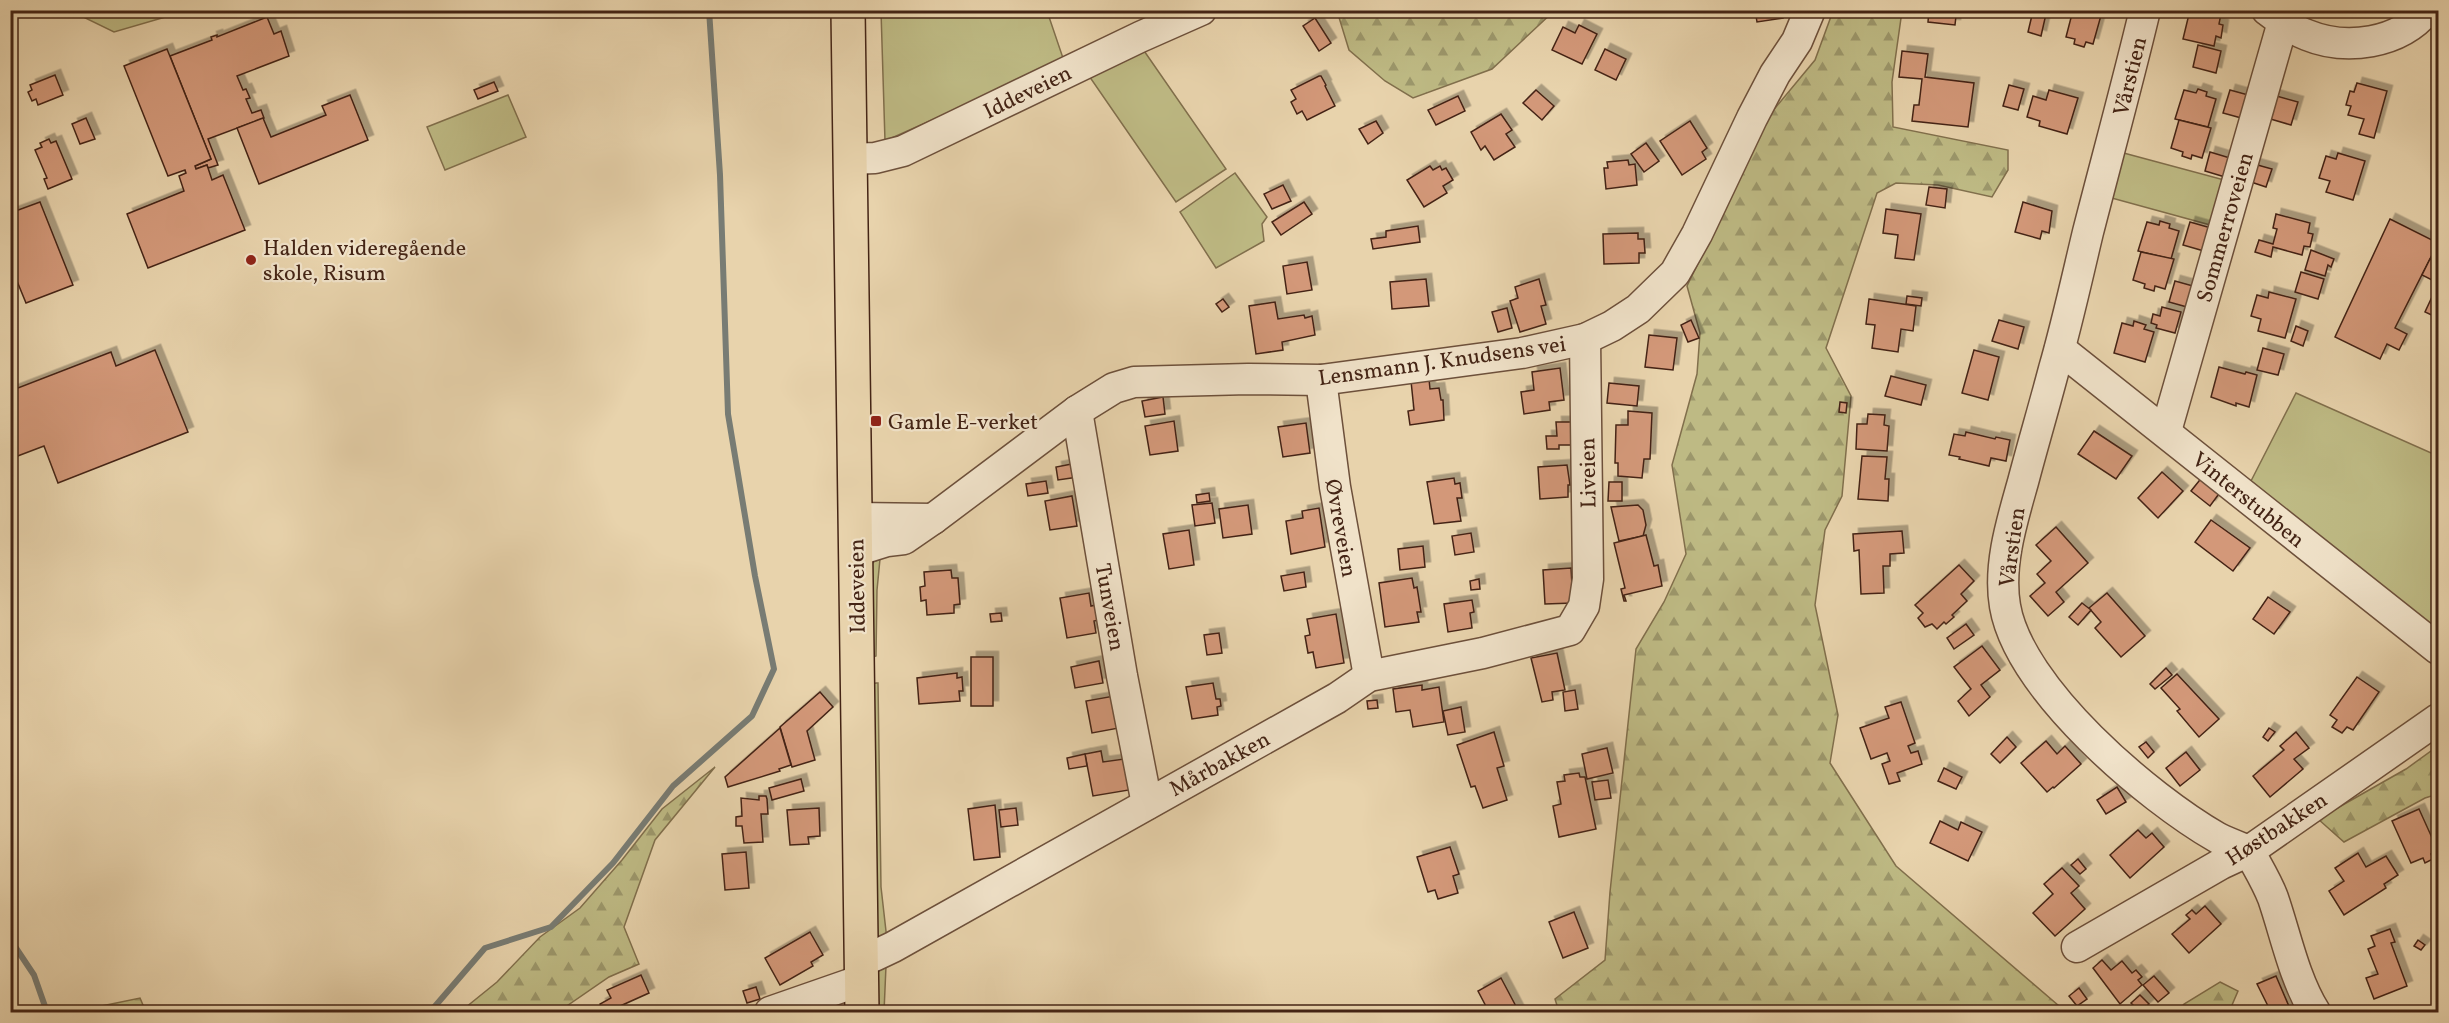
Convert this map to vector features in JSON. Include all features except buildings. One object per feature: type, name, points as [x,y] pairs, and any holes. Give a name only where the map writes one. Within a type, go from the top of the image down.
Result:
[{"type":"main road","name":"Iddeveien","points":[[848,10],[862,1012]]},
{"type":"street","name":"Iddeveien","points":[[850,159],[874,159],[903,151],[1140,36],[1201,10]]},
{"type":"street","name":"Lensmann J. Knudsens vei","points":[[855,551],[904,539],[1077,411],[1114,388],[1134,382],[1248,378],[1321,380],[1452,363],[1585,339],[1612,326],[1638,309],[1675,273],[1697,234],[1775,74],[1797,41],[1810,10]]},
{"type":"street","name":"Vårstien","points":[[2145,10],[2060,349],[2007,546],[2003,589],[2009,624],[2022,651],[2047,689],[2083,730],[2140,782],[2178,812],[2220,839],[2249,851]]},
{"type":"street","name":"Sommerroveien","points":[[2166,431],[2275,16],[2306,35],[2334,43],[2362,44],[2397,34],[2427,10]]},
{"type":"street","name":"Liveien","points":[[1584,606],[1588,579],[1585,339]]},
{"type":"street","name":"Vinterstubben","points":[[2060,349],[2439,649]]},
{"type":"street","name":"Øvreveien","points":[[1321,380],[1335,487],[1369,676]]},
{"type":"street","name":"Tunveien","points":[[1077,411],[1122,676],[1147,804]]},
{"type":"street","points":[[856,518],[933,519]]},
{"type":"street","name":"Mårbakken","points":[[770,1012],[862,968],[874,956],[1337,698],[1369,676],[1482,653],[1570,630],[1584,606]]},
{"type":"street","name":"Høstbakken","points":[[2077,947],[2221,864],[2249,851],[2439,719]]},
{"type":"street","points":[[2249,851],[2272,896],[2283,934],[2315,1012]]},
{"type":"green space","points":[[1337,10],[1554,11],[1492,69],[1413,98],[1385,81],[1349,50]]},
{"type":"green space","points":[[74,11],[186,11],[114,32]]},
{"type":"green space","points":[[881,11],[1047,11],[1064,61],[885,141]]},
{"type":"green space","points":[[1833,11],[1902,11],[1892,82],[1893,127],[2008,150],[2008,170],[1992,197],[1938,185],[1896,183],[1877,193],[1826,348],[1851,396],[1842,496],[1825,530],[1815,605],[1838,715],[1830,763],[1896,866],[2066,1012],[1559,1012],[1555,999],[1605,960],[1636,649],[1664,602],[1686,554],[1672,465],[1697,374],[1700,333],[1687,286],[1771,113],[1815,60]]},
{"type":"green space","points":[[1140,45],[1226,169],[1176,202],[1087,73]]},
{"type":"green space","points":[[508,95],[526,137],[445,170],[427,127]]},
{"type":"green space","points":[[2120,152],[2228,181],[2214,226],[2108,197]]},
{"type":"green space","points":[[1235,173],[1267,217],[1262,224],[1264,241],[1216,268],[1180,212]]},
{"type":"green space","points":[[2296,393],[2438,456],[2438,638],[2251,481]]},
{"type":"green space","points":[[880,559],[876,656],[873,657],[868,575],[873,562]]},
{"type":"green space","points":[[878,683],[881,887],[887,940],[880,942],[874,935],[869,685]]},
{"type":"green space","points":[[2438,746],[2438,794],[2425,798],[2344,842],[2318,819],[2406,769]]},
{"type":"green space","points":[[715,767],[655,840],[624,927],[639,964],[609,977],[558,1012],[460,1012],[497,982],[540,937],[580,908],[662,809]]},
{"type":"green space","points":[[886,966],[884,1012],[877,1012],[875,979],[880,968]]},
{"type":"green space","points":[[2220,982],[2238,991],[2229,1012],[2177,1012],[2184,1004]]},
{"type":"green space","points":[[140,998],[146,1012],[100,1012],[102,1006]]},
{"type":"waterway","points":[[430,1012],[485,948],[551,927],[613,863],[673,786],[752,716],[774,669],[755,576],[728,414],[720,175],[709,10]]},
{"type":"waterway","points":[[10,939],[34,975],[47,1012]]},
{"type":"place","name":"Halden videregående skole, Risum","points":[[251,260]]},
{"type":"place","name":"Gamle E-verket","points":[[876,421]]}]
